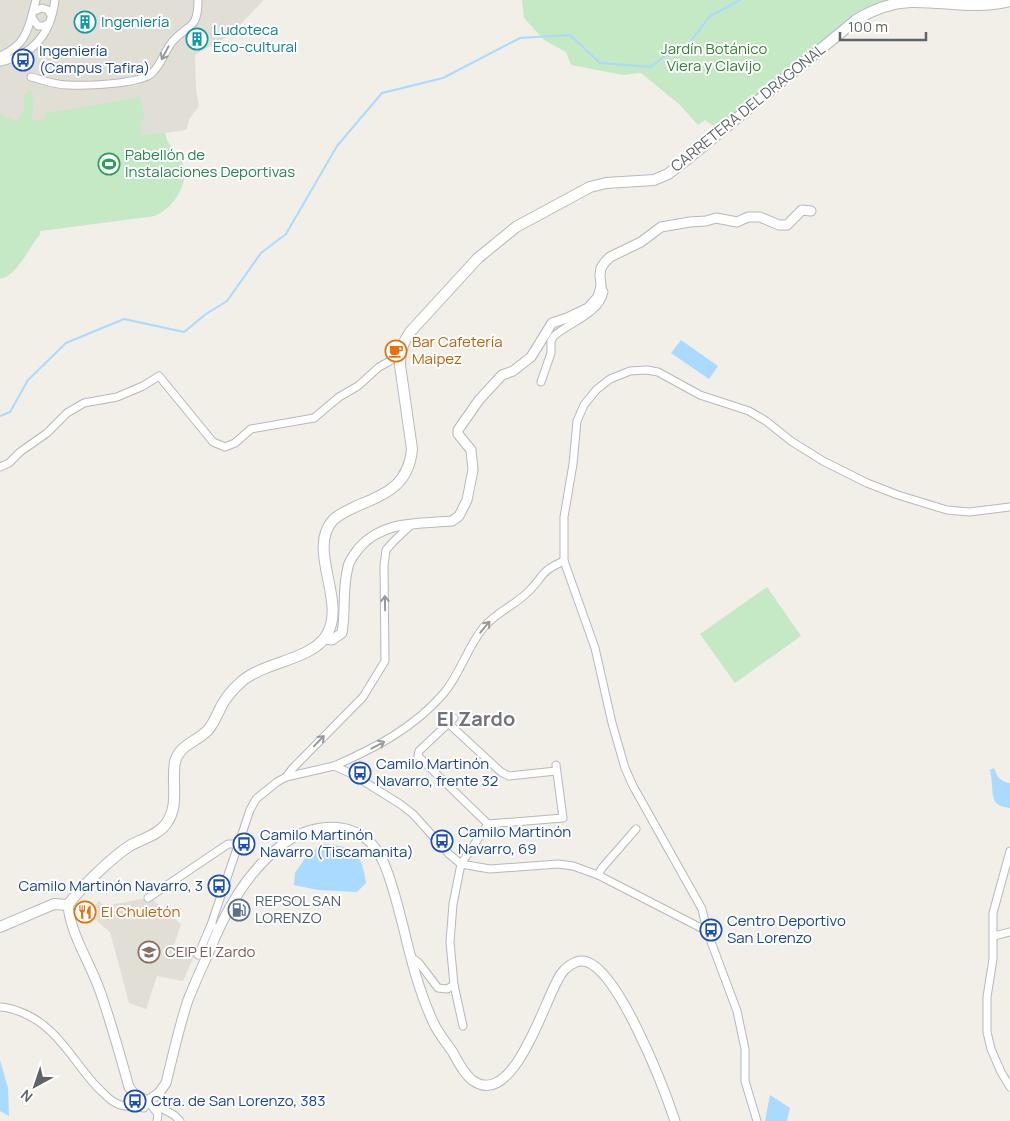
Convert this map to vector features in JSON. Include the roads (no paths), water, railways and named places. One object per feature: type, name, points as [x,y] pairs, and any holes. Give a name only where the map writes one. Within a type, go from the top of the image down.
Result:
[{"type":"main road","name":"CARRETERA DEL DRAGONAL","points":[[400,352],[403,343],[411,331],[478,258],[516,227],[590,186],[654,180],[668,174],[868,12],[909,2],[973,6],[992,5],[1010,1]]},
{"type":"main road","points":[[0,927],[54,904],[68,905],[77,893],[122,852],[131,845],[156,833],[166,824],[173,809],[176,792],[176,761],[179,752],[208,730],[229,694],[243,680],[262,669],[301,654],[325,639],[330,630],[332,617],[324,545],[326,530],[334,519],[349,509],[383,496],[396,485],[411,461],[412,449],[400,365],[400,352]]},
{"type":"street","points":[[0,56],[8,53],[21,43],[32,20],[36,0]]},
{"type":"street","points":[[0,62],[21,55],[32,48],[45,33],[55,0]]},
{"type":"street","points":[[31,77],[54,84],[68,85],[132,82],[143,79],[158,66],[173,41],[193,26],[197,19],[198,0]]},
{"type":"street","points":[[34,11],[42,8],[48,10],[50,19]]},
{"type":"street","points":[[32,20],[38,26],[44,26],[50,19]]},
{"type":"street","points":[[325,639],[332,640],[342,632],[348,566],[353,555],[364,542],[378,532],[397,525],[452,521],[459,516],[467,500],[473,470],[470,450],[458,434],[458,430],[479,400],[502,375],[514,370],[531,357],[552,323],[588,308],[598,297],[601,286],[601,268],[610,257],[641,242],[661,227],[690,222],[706,222],[716,218],[738,222],[748,217],[760,217],[779,225],[787,225],[802,210],[811,211]]},
{"type":"street","points":[[541,382],[551,353],[551,341],[554,336],[596,308],[602,300],[604,292],[601,286]]},
{"type":"street","points":[[0,466],[9,463],[67,413],[84,403],[117,396],[143,386],[159,376],[213,442],[225,446],[235,443],[251,429],[314,418],[339,397],[358,386],[378,367],[390,362],[400,352]]},
{"type":"street","points":[[757,1121],[745,1081],[744,1049],[736,1011],[707,931],[702,909],[625,768],[612,723],[595,648],[564,561],[564,517],[573,464],[577,421],[584,405],[596,390],[610,379],[630,371],[647,370],[658,372],[700,395],[749,411],[823,461],[867,483],[898,495],[947,510],[969,512],[1010,507]]},
{"type":"street","points":[[286,777],[363,697],[385,661],[384,566],[386,550],[412,524]]},
{"type":"street","points":[[0,1007],[29,1015],[51,1031],[65,1045],[92,1081],[114,1102],[119,1105],[144,1108],[148,1100],[159,1093],[166,1082],[188,1000],[214,927],[238,844],[256,799],[286,777],[334,766],[374,748],[408,726],[439,698],[449,686],[476,639],[491,620],[525,594],[549,567],[564,561]]},
{"type":"street","points":[[451,720],[500,772],[509,776],[556,768],[563,818],[488,824],[418,756],[418,751],[451,720]]},
{"type":"street","points":[[334,766],[352,774],[413,814],[449,854],[461,864],[490,869],[558,864],[573,866],[598,875],[707,931]]},
{"type":"street","points":[[463,1026],[454,984],[450,942],[453,904],[461,864],[488,824]]},
{"type":"street","points":[[198,954],[244,883],[272,853],[286,842],[305,832],[325,827],[346,828],[360,834],[382,858],[391,882],[410,956],[423,996],[436,1027],[470,1078],[481,1085],[490,1086],[501,1081],[511,1071],[537,1028],[562,974],[570,965],[580,961],[591,963],[616,991],[635,1024],[663,1087],[675,1121]]},
{"type":"street","points":[[598,875],[636,829]]},
{"type":"street","points":[[148,898],[228,844],[238,844]]},
{"type":"street","points":[[1010,850],[993,913],[993,959],[987,997],[987,1032],[991,1049],[1010,1087]]},
{"type":"street","points":[[68,905],[69,917],[100,990],[130,1087],[136,1095],[174,1115],[180,1121]]},
{"type":"street","points":[[994,936],[1010,932]]},
{"type":"street","points":[[410,956],[419,963],[438,988],[447,989],[454,984]]},
{"type":"street","points":[[148,1100],[158,1114],[157,1121]]},
{"type":"water","points":[[681,340],[718,366],[709,379],[671,353]]},
{"type":"water","points":[[994,768],[996,774],[1004,782],[1010,783],[1010,808],[995,802],[990,770]]},
{"type":"water","points":[[324,844],[349,849],[359,858],[366,883],[357,892],[318,890],[294,885],[295,873],[308,854]]},
{"type":"water","points":[[0,1060],[8,1088],[9,1116],[0,1111]]},
{"type":"water","points":[[770,1095],[790,1108],[787,1121],[765,1121]]},
{"type":"waterway","points":[[0,416],[10,412],[28,380],[66,343],[124,319],[184,332],[206,314],[227,301],[261,253],[286,234],[337,146],[382,93],[443,78],[520,38],[570,35],[600,63],[651,67],[675,47],[687,46],[710,16],[740,0]]},
{"type":"place","name":"Ingeniería","points":[[85,22]]},
{"type":"place","name":"Ludoteca Eco-cultural","points":[[197,39]]},
{"type":"place","name":"Ingeniería (Campus Tafira)","points":[[23,60]]},
{"type":"place","name":"Pabellón de Instalaciones Deportivas","points":[[109,164]]},
{"type":"place","name":"Bar Cafetería Maipez","points":[[396,351]]},
{"type":"place","name":"Camilo Martinón Navarro, frente 32","points":[[360,773]]},
{"type":"place","name":"Camilo Martinón Navarro, 69","points":[[442,841]]},
{"type":"place","name":"Camilo Martinón Navarro (Tiscamanita)","points":[[244,844]]},
{"type":"place","name":"Camilo Martinón Navarro, 3","points":[[219,886]]},
{"type":"place","name":"REPSOL SAN LORENZO","points":[[239,910]]},
{"type":"place","name":"El Chuletón","points":[[85,912]]},
{"type":"place","name":"Centro Deportivo San Lorenzo","points":[[711,930]]},
{"type":"place","name":"CEIP El Zardo","points":[[149,952]]},
{"type":"place","name":"Ctra. de San Lorenzo, 383","points":[[135,1101]]},
{"type":"district","name":"El Zardo","points":[[476,719]]},
{"type":"park label","name":"Jardín Botánico Viera y Clavijo","points":[[714,58]]}]
